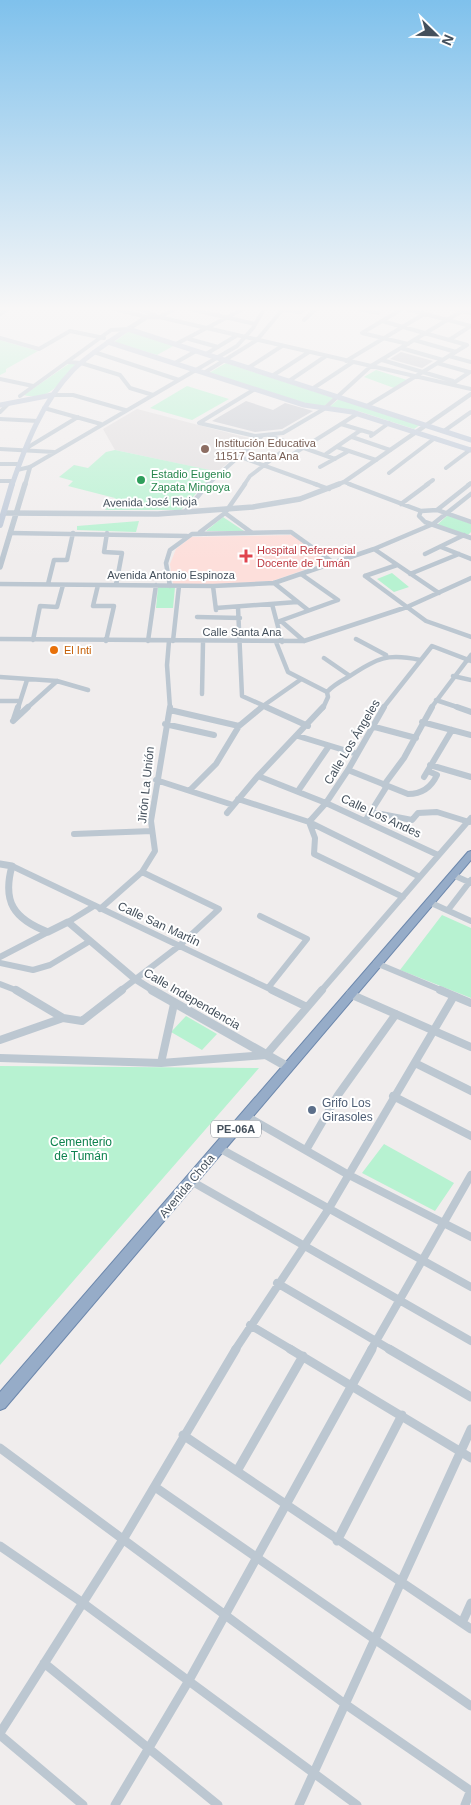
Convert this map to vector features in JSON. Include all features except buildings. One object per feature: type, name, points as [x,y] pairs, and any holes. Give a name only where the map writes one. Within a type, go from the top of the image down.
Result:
[{"type":"highway","name":"Avenida Chota","points":[[0,1403],[471,854]]},
{"type":"main road","points":[[268,393],[304,405],[357,414],[471,450]]},
{"type":"main road","points":[[326,393],[471,440]]},
{"type":"main road","points":[[1,409],[8,404],[52,395]]},
{"type":"main road","points":[[0,525],[2,513],[25,449],[52,395]]},
{"type":"street","points":[[23,393],[20,396],[32,399]]},
{"type":"street","points":[[147,393],[153,395]]},
{"type":"street","points":[[0,464],[30,467],[156,393]]},
{"type":"street","points":[[248,393],[199,423],[245,435],[269,436],[283,433],[324,409],[342,393]]},
{"type":"street","points":[[366,406],[387,393]]},
{"type":"street","name":"Avenida José Rioja","points":[[2,513],[158,514],[225,511],[284,503],[329,490],[344,482],[471,394]]},
{"type":"street","points":[[52,395],[73,395],[125,410]]},
{"type":"street","points":[[44,408],[101,424]]},
{"type":"street","points":[[1,409],[0,418],[38,421]]},
{"type":"street","points":[[444,431],[471,412]]},
{"type":"street","points":[[199,533],[225,511],[250,476],[263,465],[280,453],[290,456],[357,414]]},
{"type":"street","points":[[25,449],[78,417]]},
{"type":"street","points":[[364,441],[389,423]]},
{"type":"street","points":[[342,424],[374,434]]},
{"type":"street","points":[[326,454],[361,430]]},
{"type":"street","points":[[185,512],[215,476],[262,436]]},
{"type":"street","points":[[269,436],[326,454],[335,459]]},
{"type":"street","points":[[352,437],[390,450]]},
{"type":"street","points":[[390,473],[435,438]]},
{"type":"street","points":[[337,447],[347,452],[376,460]]},
{"type":"street","points":[[0,449],[54,452]]},
{"type":"street","points":[[446,468],[471,450]]},
{"type":"street","points":[[320,467],[347,452]]},
{"type":"street","points":[[238,456],[329,490]]},
{"type":"street","points":[[0,567],[30,467]]},
{"type":"street","points":[[401,504],[433,480]]},
{"type":"street","points":[[0,481],[13,481]]},
{"type":"street","points":[[344,482],[421,511],[437,510],[471,522]]},
{"type":"street","points":[[437,510],[471,483]]},
{"type":"street","name":"Avenida Antonio Espinoza","points":[[0,584],[276,585],[301,574],[374,549],[433,524],[471,494]]},
{"type":"street","points":[[225,511],[251,532]]},
{"type":"street","points":[[421,511],[420,519],[469,537]]},
{"type":"street","points":[[10,533],[190,534],[291,532],[334,563]]},
{"type":"street","points":[[48,584],[54,560],[67,560],[72,533]]},
{"type":"street","points":[[107,533],[104,552],[122,553],[116,585]]},
{"type":"street","points":[[170,586],[166,563],[170,550],[190,534]]},
{"type":"street","points":[[424,554],[469,537]]},
{"type":"street","points":[[441,547],[471,559]]},
{"type":"street","points":[[374,549],[439,593]]},
{"type":"street","points":[[410,574],[459,554]]},
{"type":"street","points":[[397,565],[365,576],[434,626],[471,637]]},
{"type":"street","points":[[279,621],[338,600],[301,574]]},
{"type":"street","name":"Calle Santa Ana","points":[[0,639],[203,642],[304,641],[407,607],[471,578]]},
{"type":"street","points":[[98,584],[93,606],[114,606],[106,641]]},
{"type":"street","points":[[33,640],[40,606],[57,607],[63,585]]},
{"type":"street","points":[[276,585],[308,610]]},
{"type":"street","points":[[276,585],[283,603]]},
{"type":"street","points":[[148,641],[156,586]]},
{"type":"street","name":"Jirón La Unión","points":[[68,922],[97,908],[142,872],[155,851],[151,821],[165,724],[170,710],[167,673],[179,586]]},
{"type":"street","points":[[213,586],[216,608],[215,617]]},
{"type":"street","points":[[216,608],[297,602]]},
{"type":"street","points":[[272,604],[279,621],[279,642],[288,672],[300,680],[327,692]]},
{"type":"street","points":[[238,607],[240,618],[242,696],[308,726]]},
{"type":"street","points":[[197,617],[240,618]]},
{"type":"street","points":[[279,621],[304,641]]},
{"type":"street","points":[[356,639],[386,655]]},
{"type":"street","points":[[202,694],[203,642]]},
{"type":"street","name":"Calle Los Ángeles","points":[[309,822],[326,803],[348,770],[371,726],[432,646],[470,658]]},
{"type":"street","points":[[327,692],[375,659],[386,655],[400,655],[420,660]]},
{"type":"street","points":[[324,658],[350,676]]},
{"type":"street","points":[[365,821],[416,738],[422,722],[436,700],[453,676],[470,658]]},
{"type":"street","points":[[453,676],[471,680]]},
{"type":"street","points":[[0,677],[57,681],[88,690]]},
{"type":"street","points":[[27,680],[14,721],[57,681]]},
{"type":"street","points":[[190,790],[216,764],[240,726],[264,705],[300,680]]},
{"type":"street","points":[[226,814],[258,776],[322,710],[328,697],[327,692]]},
{"type":"street","points":[[436,700],[471,712]]},
{"type":"street","points":[[0,701],[20,701]]},
{"type":"street","points":[[170,710],[240,726]]},
{"type":"street","points":[[422,722],[471,735]]},
{"type":"street","points":[[165,724],[214,735]]},
{"type":"street","points":[[371,726],[416,738]]},
{"type":"street","points":[[424,777],[452,730]]},
{"type":"street","points":[[298,736],[356,754]]},
{"type":"street","points":[[298,791],[329,746]]},
{"type":"street","points":[[429,768],[471,777]]},
{"type":"street","points":[[348,770],[408,794],[419,795],[433,785],[437,774],[429,768]]},
{"type":"street","name":"Calle Los Andes","points":[[258,776],[326,803],[438,855]]},
{"type":"street","points":[[156,780],[309,822],[420,877]]},
{"type":"street","points":[[0,1058],[161,1063],[266,1055],[438,855],[470,821],[437,812],[418,813],[412,820],[371,812]]},
{"type":"street","points":[[309,822],[315,838],[314,854],[403,896]]},
{"type":"street","points":[[74,834],[152,831]]},
{"type":"street","name":"Calle San Martín","points":[[0,864],[12,866],[307,1007]]},
{"type":"street","points":[[12,866],[6,880],[5,891],[12,907],[20,920],[30,927],[48,932]]},
{"type":"street","points":[[0,984],[16,990],[63,1018],[82,1021],[179,946],[218,909],[142,872]]},
{"type":"street","points":[[448,910],[470,882],[453,875]]},
{"type":"street","points":[[429,902],[471,921]]},
{"type":"street","points":[[260,916],[307,940],[268,988]]},
{"type":"street","points":[[0,957],[68,922]]},
{"type":"street","name":"Calle Independencia","points":[[68,922],[135,979],[174,1004],[288,1067]]},
{"type":"street","points":[[0,962],[33,970],[50,965],[90,941]]},
{"type":"street","points":[[376,963],[471,1003]]},
{"type":"street","points":[[350,994],[471,1047]]},
{"type":"street","points":[[83,1805],[0,1734],[124,1538],[155,1487],[183,1435],[250,1325],[328,1210],[393,1096],[415,1063],[454,996]]},
{"type":"street","points":[[161,1063],[174,1004]]},
{"type":"street","points":[[306,1150],[338,1095],[396,1014]]},
{"type":"street","points":[[0,1040],[63,1018]]},
{"type":"street","points":[[415,1063],[471,1091]]},
{"type":"street","points":[[393,1096],[471,1136]]},
{"type":"street","points":[[246,1116],[348,1174],[471,1237]]},
{"type":"street","points":[[219,1148],[328,1210],[471,1287]]},
{"type":"street","points":[[115,1805],[226,1615],[353,1386],[376,1340],[471,1175]]},
{"type":"street","points":[[191,1181],[305,1244],[471,1342]]},
{"type":"street","points":[[277,1284],[471,1396]]},
{"type":"street","points":[[250,1325],[471,1458]]},
{"type":"street","points":[[237,1471],[303,1356]]},
{"type":"street","points":[[337,1541],[402,1415]]},
{"type":"street","points":[[299,1805],[471,1429]]},
{"type":"street","points":[[183,1435],[337,1541],[471,1629]]},
{"type":"street","points":[[0,1448],[124,1538],[345,1704],[471,1791],[465,1805]]},
{"type":"street","points":[[155,1487],[471,1706]]},
{"type":"street","points":[[0,1546],[84,1603],[188,1682],[357,1805]]},
{"type":"street","points":[[462,1623],[471,1603]]},
{"type":"street","points":[[44,1663],[218,1805]]},
{"type":"shaded area","points":[[137,409],[256,440],[213,475],[209,470],[115,450],[103,429]]},
{"type":"shaded area","name":"Hospital Referencial Docente de Tumán","points":[[293,535],[327,562],[272,581],[173,584],[170,564],[176,549],[191,537]]},
{"type":"green space","points":[[27,393],[47,393],[41,396],[24,395]]},
{"type":"green space","points":[[175,393],[210,393],[229,399],[192,420],[150,408]]},
{"type":"green space","points":[[273,393],[319,393],[334,398],[323,407]]},
{"type":"green space","points":[[339,399],[420,425],[414,429],[358,411],[328,408]]},
{"type":"green space","name":"Estadio Eugenio Zapata Mingoya","points":[[115,450],[210,470],[213,475],[181,510],[105,510],[115,498],[68,486],[73,481],[59,477],[74,465],[88,468],[106,452]]},
{"type":"green space","points":[[448,515],[471,524],[471,532],[468,535],[437,525]]},
{"type":"green space","points":[[223,517],[244,531],[206,531]]},
{"type":"green space","points":[[139,521],[136,532],[77,530],[77,526]]},
{"type":"green space","points":[[392,573],[409,587],[394,592],[377,579]]},
{"type":"green space","points":[[158,587],[175,587],[173,608],[156,608]]},
{"type":"green space","points":[[442,915],[471,928],[471,998],[400,970]]},
{"type":"green space","points":[[186,1016],[217,1034],[202,1050],[171,1032]]},
{"type":"green space","name":"Cementerio de Tumán","points":[[0,1066],[259,1068],[0,1365]]},
{"type":"green space","points":[[384,1144],[454,1183],[435,1211],[362,1173]]},
{"type":"place","name":"Institución Educativa 11517 Santa Ana","points":[[205,449]]},
{"type":"place","name":"Estadio Eugenio Zapata Mingoya","points":[[141,480]]},
{"type":"place","name":"Hospital Referencial Docente de Tumán","points":[[246,556]]},
{"type":"place","name":"El Inti","points":[[54,650]]},
{"type":"place","name":"Grifo Los Girasoles","points":[[312,1110]]}]
